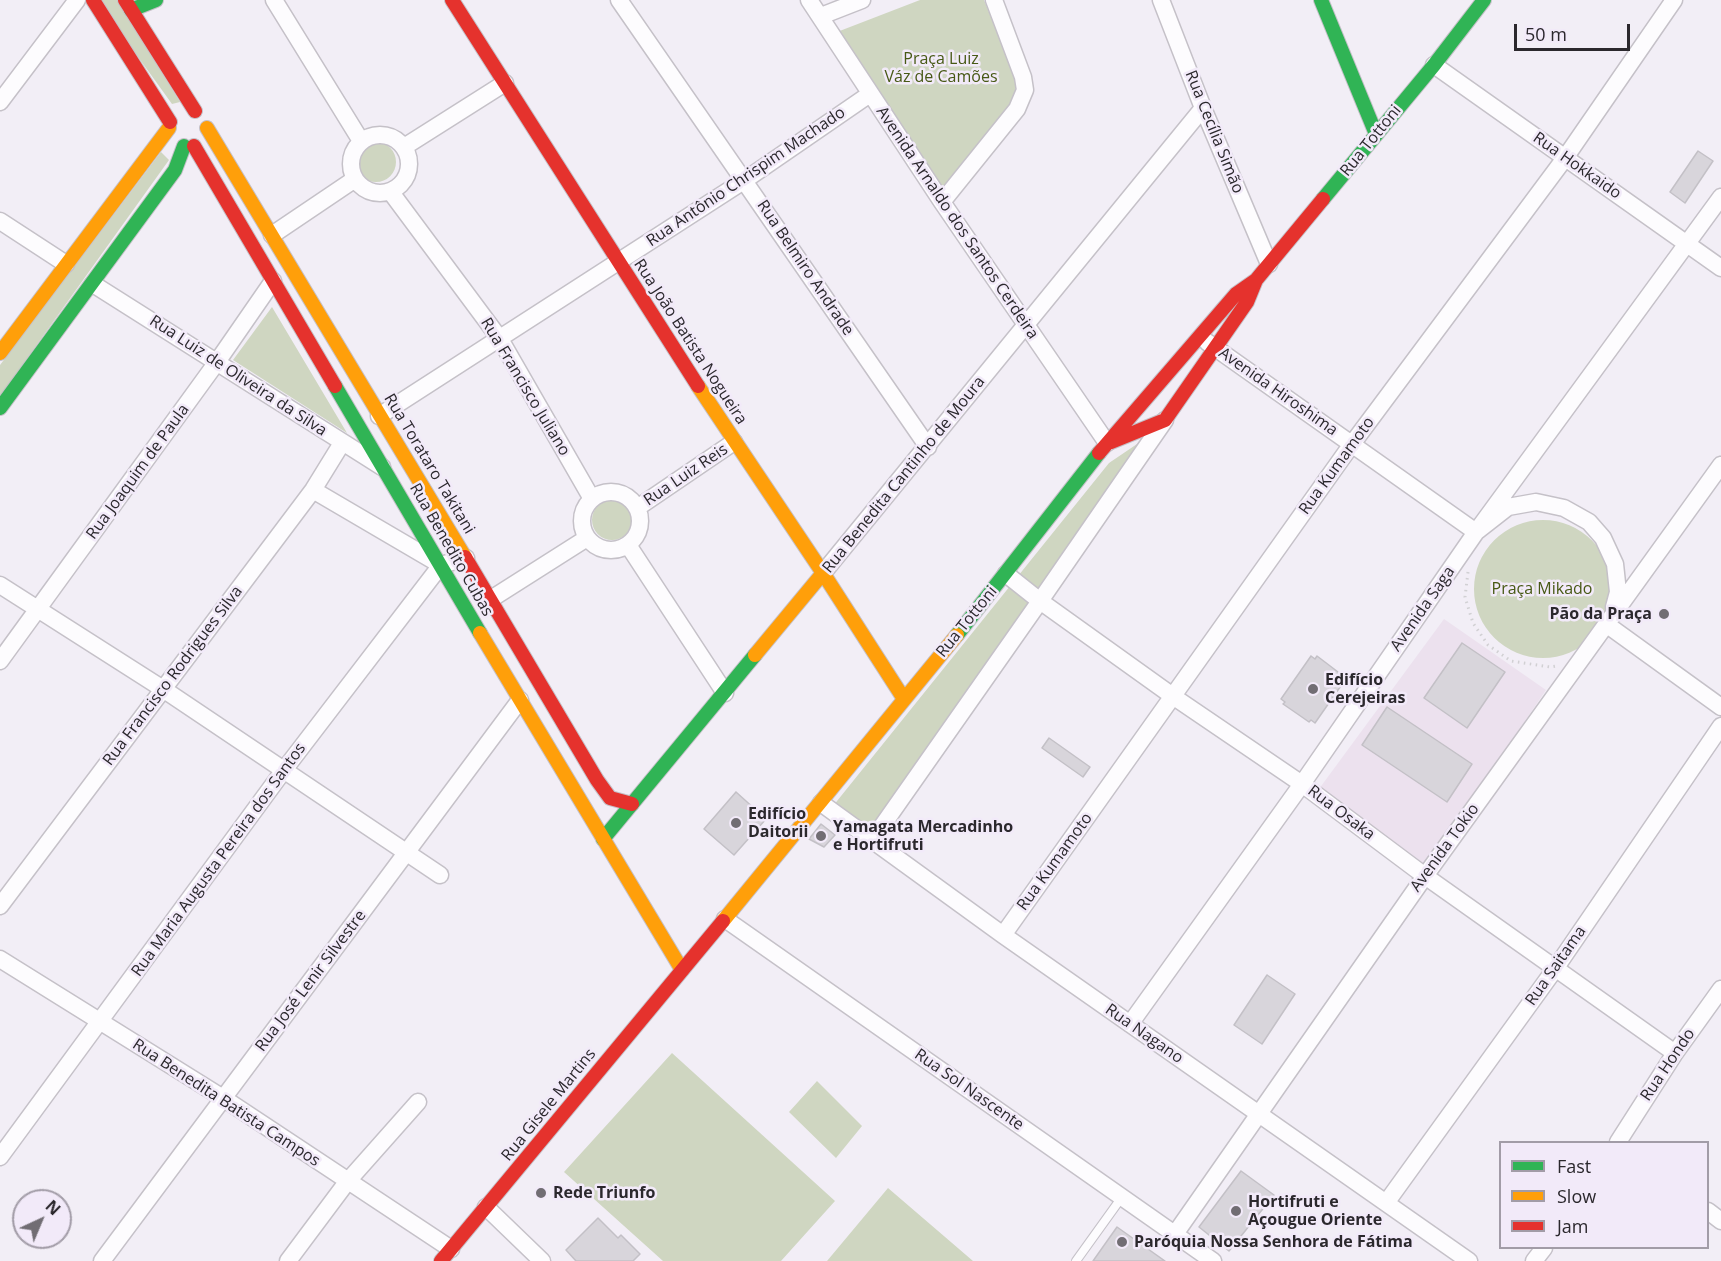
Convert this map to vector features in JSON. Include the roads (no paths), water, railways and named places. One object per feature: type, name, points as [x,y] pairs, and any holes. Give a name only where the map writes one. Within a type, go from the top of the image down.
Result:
[{"type":"street","points":[[0,102],[77,0]]},
{"type":"street","points":[[93,0],[169,125],[175,142],[189,146]]},
{"type":"street","points":[[0,408],[93,284],[175,170],[189,146],[203,139],[207,128],[203,117],[195,111],[128,5],[156,0]]},
{"type":"street","points":[[274,0],[361,141]]},
{"type":"street","name":"Rua João Batista Nogueira","points":[[452,0],[734,442],[823,573],[904,699]]},
{"type":"street","name":"Rua Belmiro Andrade","points":[[619,0],[928,447]]},
{"type":"street","name":"Avenida Arnaldo dos Santos Cerdeira","points":[[809,0],[942,202],[1107,444]]},
{"type":"street","points":[[821,16],[862,0]]},
{"type":"street","points":[[942,202],[1017,109],[1025,90],[1023,77],[994,0]]},
{"type":"street","name":"Rua Cecília Simão","points":[[1161,0],[1203,108],[1269,264]]},
{"type":"street","points":[[1321,0],[1376,134]]},
{"type":"street","name":"Rua Tottoni","points":[[682,970],[821,803],[1006,574],[1107,444],[1236,294],[1256,280],[1434,65],[1484,0]]},
{"type":"street","name":"Rua Kumamoto","points":[[1003,935],[1352,444],[1565,158],[1674,0]]},
{"type":"street","name":"Rua Hokkaido","points":[[1434,65],[1721,268]]},
{"type":"street","points":[[404,147],[505,83]]},
{"type":"street","name":"Rua Antônio Chrispim Machado","points":[[379,416],[745,180],[870,94]]},
{"type":"street","name":"Rua Benedita Cantinho de Moura","points":[[603,839],[928,447],[1203,108]]},
{"type":"street","points":[[0,353],[177,112],[195,111]]},
{"type":"street","name":"Rua Torataro Takitani","points":[[207,128],[491,599],[597,780],[610,798],[632,804]]},
{"type":"street","points":[[382,134],[392,137],[404,147],[408,158],[408,168],[399,186],[390,191],[377,192],[368,190],[355,179],[351,169],[351,158],[354,149],[361,141],[382,134]]},
{"type":"street","name":"Rua Benedito Cubas","points":[[189,146],[273,281],[574,792],[682,970]]},
{"type":"street","points":[[272,235],[355,179]]},
{"type":"street","name":"Rua Francisco Juliano","points":[[390,191],[500,339],[592,499]]},
{"type":"street","name":"Avenida Saga","points":[[1130,1024],[1302,784],[1476,532],[1721,197]]},
{"type":"street","points":[[0,222],[66,264]]},
{"type":"street","name":"Rua Tottoni","points":[[873,839],[1216,348],[1247,302],[1256,280]]},
{"type":"street","name":"Rua Joaquim de Paula","points":[[0,661],[217,363],[273,281]]},
{"type":"street","name":"Rua Luiz de Oliveira da Silva","points":[[93,284],[383,467]]},
{"type":"street","name":"Avenida Hiroshima","points":[[1198,336],[1476,532]]},
{"type":"street","points":[[1107,444],[1165,420]]},
{"type":"street","name":"Rua Luiz Reis","points":[[637,508],[734,442]]},
{"type":"street","name":"Rua Francisco Rodrigues Silva","points":[[0,906],[313,490],[342,443]]},
{"type":"street","name":"Avenida Tokio","points":[[1175,1234],[1425,876],[1721,465]]},
{"type":"street","points":[[313,490],[441,565],[466,558]]},
{"type":"street","points":[[613,492],[631,500],[637,508],[640,526],[636,535],[622,548],[609,550],[599,548],[587,538],[582,526],[582,516],[592,499],[603,493],[613,492]]},
{"type":"street","points":[[1476,532],[1508,507],[1536,502],[1564,508],[1589,522],[1603,538],[1616,564],[1618,592],[1610,618],[1721,707]]},
{"type":"street","points":[[491,599],[587,538]]},
{"type":"street","points":[[628,544],[725,693]]},
{"type":"street","name":"Rua Maria Augusta Pereira dos Santos","points":[[0,1157],[284,770],[441,565]]},
{"type":"street","name":"Rua Osaka","points":[[1006,574],[1174,697],[1302,784],[1425,876],[1675,1053]]},
{"type":"street","points":[[0,585],[163,689],[440,875]]},
{"type":"street","name":"Rua José Lenir Silvestre","points":[[102,1261],[520,700]]},
{"type":"street","name":"Rua Saitama","points":[[1386,1203],[1555,969],[1721,726]]},
{"type":"street","points":[[574,792],[592,786],[597,780]]},
{"type":"street","name":"Rua Nagano","points":[[821,803],[1003,935],[1469,1261]]},
{"type":"street","name":"Rua Sol Nascente","points":[[725,919],[1213,1261]]},
{"type":"street","name":"Rua Benedita Batista Campos","points":[[0,959],[223,1098],[347,1182],[446,1255]]},
{"type":"street","name":"Rua Gisele Martins","points":[[446,1255],[682,970]]},
{"type":"street","name":"Rua Hondo","points":[[1619,1141],[1675,1053],[1721,989]]},
{"type":"street","points":[[288,1261],[347,1182],[417,1102]]},
{"type":"street","points":[[486,1207],[542,1261]]},
{"type":"street","points":[[1534,1261],[1543,1249]]},
{"type":"lane","points":[[1076,1261],[1122,1196]]},
{"type":"place","name":"Pão da Praça","points":[[1664,614]]},
{"type":"place","name":"Edifício Cerejeiras","points":[[1313,689]]},
{"type":"place","name":"Edifício Daitorii","points":[[736,823]]},
{"type":"place","name":"Yamagata Mercadinho e Hortifruti","points":[[821,836]]},
{"type":"place","name":"Rede Triunfo","points":[[541,1193]]},
{"type":"place","name":"Hortifruti e Açougue Oriente","points":[[1236,1211]]},
{"type":"place","name":"Paróquia Nossa Senhora de Fátima","points":[[1122,1242]]},
{"type":"park label","name":"Praça Luiz Váz de Camões","points":[[941,68]]},
{"type":"park label","name":"Praça Mikado","points":[[1542,589]]}]
